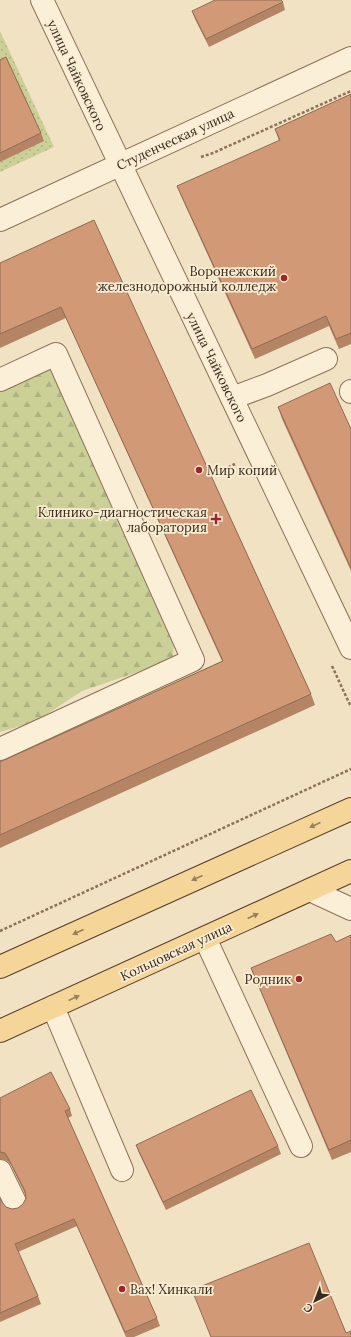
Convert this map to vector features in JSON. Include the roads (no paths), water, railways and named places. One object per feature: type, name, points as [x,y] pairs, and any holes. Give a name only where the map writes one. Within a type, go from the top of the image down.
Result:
[{"type":"main road","points":[[0,967],[351,809]]},
{"type":"main road","name":"Кольцовская улица","points":[[0,1031],[351,871]]},
{"type":"street","name":"улица Чайковского","points":[[42,0],[351,648]]},
{"type":"street","name":"Студенческая улица","points":[[0,220],[351,58]]},
{"type":"street","points":[[0,380],[56,354],[193,660],[0,750]]},
{"type":"street","points":[[232,398],[267,385],[326,359]]},
{"type":"street","points":[[310,890],[351,909]]},
{"type":"street","points":[[205,938],[301,1146]]},
{"type":"street","points":[[53,1007],[122,1170]]},
{"type":"street","points":[[0,1171],[16,1204]]},
{"type":"place","name":"Воронежский железнодорожный колледж","points":[[284,278]]},
{"type":"place","name":"Мир копий","points":[[199,470]]},
{"type":"place","name":"Клинико-диагностическая лаборатория","points":[[216,519]]},
{"type":"place","name":"Родник","points":[[299,979]]},
{"type":"place","name":"Вах! Хинкали","points":[[122,1289]]}]
